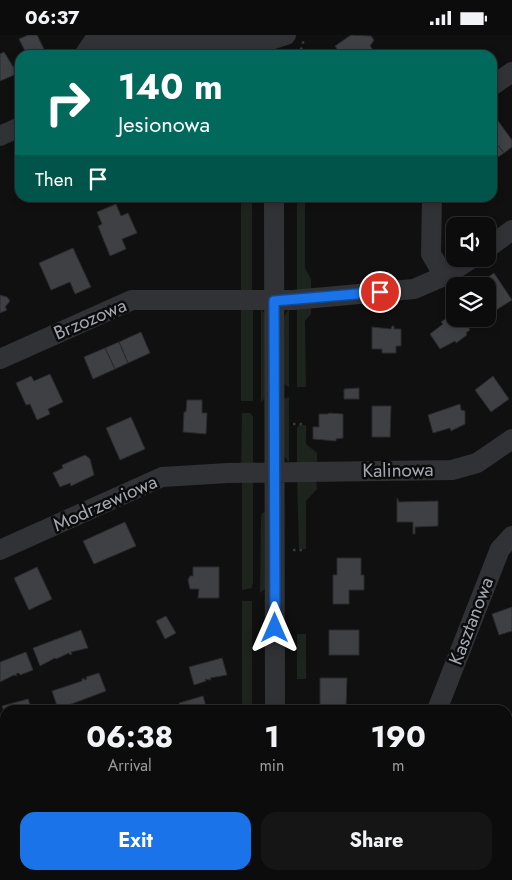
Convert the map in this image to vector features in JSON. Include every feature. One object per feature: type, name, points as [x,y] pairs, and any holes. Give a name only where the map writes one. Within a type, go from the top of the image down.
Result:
[{"type":"street","points":[[88,44],[258,44],[277,41]]},
{"type":"street","points":[[497,82],[512,72]]},
{"type":"street","points":[[0,135],[15,129]]},
{"type":"street","points":[[274,202],[275,705]]},
{"type":"street","points":[[432,202],[431,254],[444,276]]},
{"type":"street","points":[[496,242],[512,230]]},
{"type":"street","name":"Brzozowa","points":[[0,359],[132,300],[274,301],[414,289],[444,276],[458,267]]},
{"type":"street","name":"Kalinowa","points":[[275,472],[452,470],[477,463],[512,439]]},
{"type":"street","name":"Modrzewiowa","points":[[0,550],[162,477],[275,472]]},
{"type":"street","name":"Kasztanowa","points":[[439,705],[500,549],[512,536]]},
{"type":"path","points":[[293,424],[306,424]]},
{"type":"path","points":[[293,550],[306,550]]},
{"type":"shaded area","points":[[241,202],[252,202],[252,295],[241,294]]},
{"type":"shaded area","points":[[297,202],[305,202],[305,268],[311,279],[311,294],[297,294]]},
{"type":"shaded area","points":[[241,306],[253,306],[253,401],[241,401]]},
{"type":"shaded area","points":[[297,306],[311,306],[311,314],[305,321],[306,387],[297,387]]},
{"type":"shaded area","points":[[289,308],[289,387],[283,384],[284,317]]},
{"type":"shaded area","points":[[261,309],[266,316],[267,396],[261,402]]},
{"type":"shaded area","points":[[289,397],[289,463],[284,456],[283,399]]},
{"type":"shaded area","points":[[242,413],[250,413],[253,416],[253,467],[241,467]]},
{"type":"shaded area","points":[[299,425],[306,425],[306,444],[317,453],[317,466],[297,465],[297,428]]},
{"type":"shaded area","points":[[316,477],[317,489],[306,501],[306,549],[299,549],[297,478]]},
{"type":"shaded area","points":[[242,478],[253,478],[253,582],[252,588],[242,590]]},
{"type":"shaded area","points":[[267,511],[267,588],[260,593],[261,517],[262,513]]},
{"type":"shaded area","points":[[242,601],[252,601],[252,705],[242,705]]},
{"type":"shaded area","points":[[297,634],[306,634],[306,679],[297,679]]},
{"type":"building","points":[[28,35],[37,35],[44,50],[24,50],[19,39]]},
{"type":"building","points":[[351,35],[371,36],[374,40],[370,46],[373,50],[338,50],[335,46]]},
{"type":"building","points":[[4,52],[14,68],[14,75],[0,81],[0,54]]},
{"type":"building","points":[[497,119],[512,140],[512,147],[504,153],[497,144]]},
{"type":"building","points":[[497,144],[504,153],[497,158]]},
{"type":"building","points":[[116,204],[121,216],[128,213],[137,233],[122,239],[126,249],[110,256],[98,226],[102,224],[97,212]]},
{"type":"building","points":[[73,248],[91,287],[75,294],[70,282],[51,290],[39,263]]},
{"type":"building","points":[[494,273],[512,300],[496,310],[496,277],[488,277]]},
{"type":"building","points":[[0,295],[7,297],[10,301],[5,307],[7,310],[0,313]]},
{"type":"building","points":[[446,318],[446,327],[468,327],[470,330],[466,333],[467,335],[456,343],[455,341],[440,349],[430,334],[443,324],[441,322]]},
{"type":"building","points":[[394,326],[394,329],[401,329],[401,346],[396,346],[396,353],[382,353],[382,349],[372,349],[372,327],[391,329]]},
{"type":"building","points":[[141,332],[150,353],[128,363],[119,342]]},
{"type":"building","points":[[119,342],[128,363],[115,369],[105,348]]},
{"type":"building","points":[[105,348],[115,369],[93,379],[84,357]]},
{"type":"building","points":[[50,374],[63,402],[48,409],[50,414],[37,420],[30,404],[26,405],[16,383],[31,376],[34,381]]},
{"type":"building","points":[[493,376],[509,399],[491,412],[475,390]]},
{"type":"building","points":[[359,388],[359,399],[344,399],[344,389]]},
{"type":"building","points":[[187,400],[202,400],[202,413],[207,413],[206,434],[183,432]]},
{"type":"building","points":[[460,404],[461,410],[465,411],[465,424],[451,431],[450,428],[433,433],[428,415]]},
{"type":"building","points":[[372,406],[391,406],[390,437],[372,437]]},
{"type":"building","points":[[319,414],[343,414],[343,438],[336,439],[336,441],[313,439],[313,427],[319,427]]},
{"type":"building","points":[[131,417],[145,449],[120,460],[106,428]]},
{"type":"building","points":[[85,455],[90,459],[94,475],[71,486],[70,483],[60,487],[53,473],[63,468],[62,465]]},
{"type":"building","points":[[397,498],[399,502],[438,501],[438,526],[415,527],[415,534],[413,534],[413,522],[397,522]]},
{"type":"building","points":[[125,522],[136,546],[94,564],[83,541]]},
{"type":"building","points":[[337,558],[361,558],[361,575],[364,575],[364,590],[349,590],[349,604],[333,604],[333,575],[337,575]]},
{"type":"building","points":[[37,567],[52,599],[29,610],[14,578]]},
{"type":"building","points":[[193,567],[219,567],[219,598],[198,598],[199,589],[190,589],[188,580],[190,576],[193,576]]},
{"type":"building","points":[[512,607],[512,631],[499,635],[492,614]]},
{"type":"building","points":[[166,616],[176,633],[165,639],[156,621]]},
{"type":"building","points":[[81,630],[88,648],[55,658],[40,666],[33,648]]},
{"type":"building","points":[[329,630],[359,630],[359,655],[329,655]]},
{"type":"building","points":[[26,652],[33,670],[20,675],[19,673],[16,674],[17,676],[14,675],[0,682],[0,662]]},
{"type":"building","points":[[222,658],[227,675],[210,678],[211,680],[205,679],[206,681],[194,685],[189,667]]},
{"type":"building","points":[[99,673],[106,691],[69,705],[57,705],[52,691],[82,681],[84,678],[84,680],[87,679],[86,677]]},
{"type":"building","points":[[320,678],[347,678],[346,705],[320,705]]},
{"type":"building","points":[[203,696],[206,705],[180,705],[179,703]]},
{"type":"building","points":[[28,699],[30,705],[6,705]]},
{"type":"route","points":[[275,628],[274,301],[380,292]]}]
